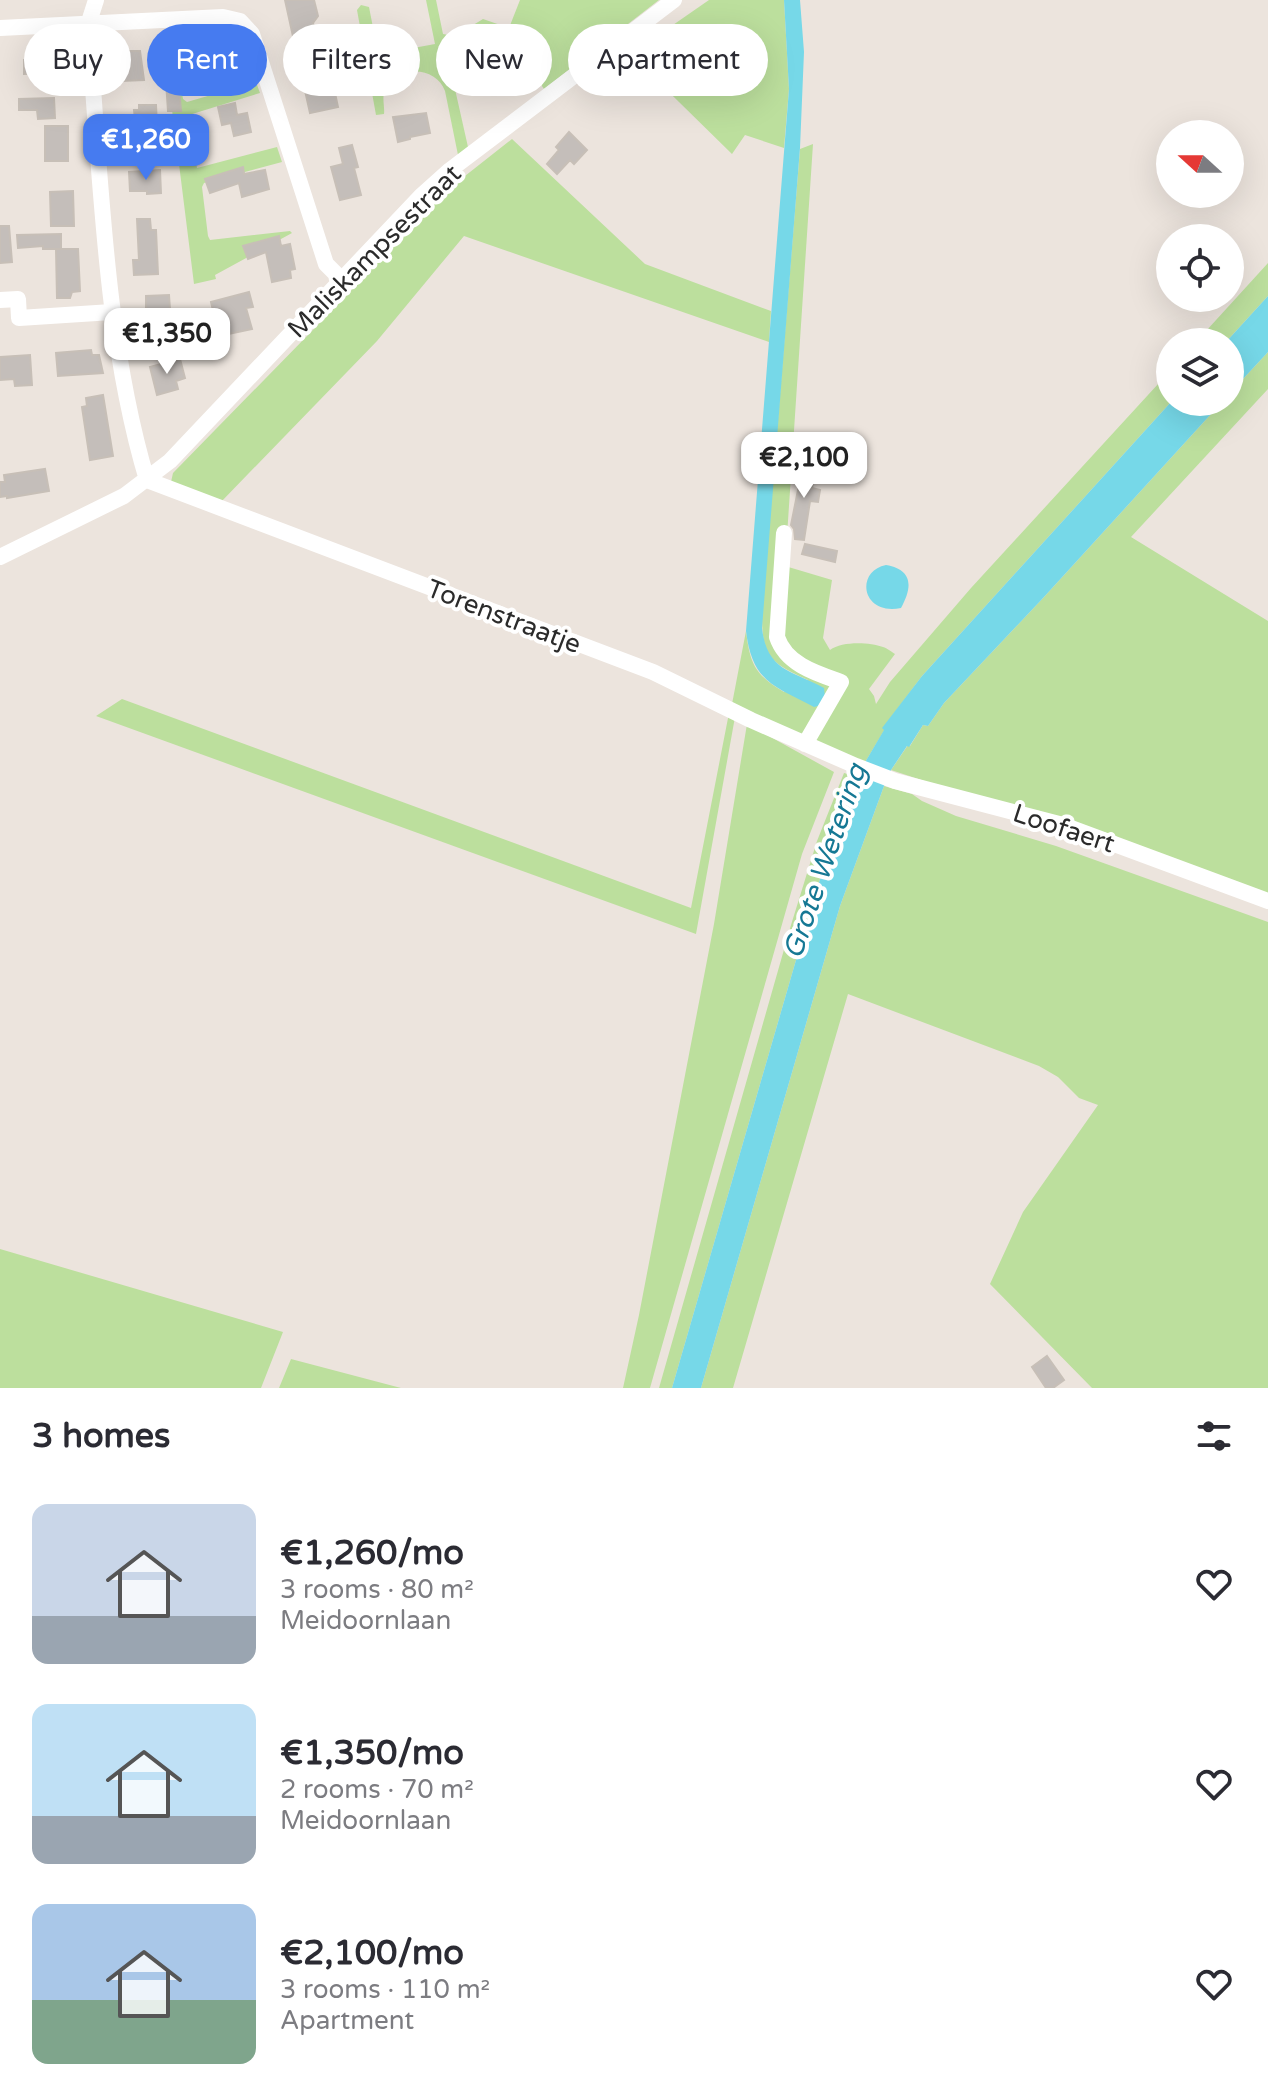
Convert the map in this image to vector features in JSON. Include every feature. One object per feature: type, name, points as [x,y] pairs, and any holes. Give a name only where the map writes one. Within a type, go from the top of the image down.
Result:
[{"type":"street","points":[[88,24],[96,0]]},
{"type":"street","name":"Maliskampsestraat","points":[[0,557],[124,496],[170,461],[421,196],[450,170],[674,0]]},
{"type":"street","points":[[105,24],[223,17],[240,21],[252,34],[326,264],[343,281]]},
{"type":"street","points":[[0,28],[24,27]]},
{"type":"street","points":[[94,96],[112,312],[137,447],[147,480]]},
{"type":"street","points":[[0,300],[18,291],[19,318],[112,312]]},
{"type":"street","name":"Torenstraatje","points":[[147,480],[653,672],[856,766]]},
{"type":"street","points":[[784,533],[777,637],[780,648],[789,659],[841,682],[805,744]]},
{"type":"street","name":"Loofaert","points":[[856,766],[895,781],[1063,825],[1268,901]]},
{"type":"green space","points":[[426,0],[436,0],[441,24],[436,24],[436,79],[420,72],[420,47],[435,44]]},
{"type":"green space","points":[[520,0],[659,0],[628,24],[568,24],[568,70],[552,83],[552,24],[511,24]]},
{"type":"green space","points":[[709,0],[784,0],[789,89],[784,148],[745,135],[732,154],[673,96],[768,96],[768,24],[674,24]]},
{"type":"green space","points":[[361,5],[369,7],[372,24],[360,24],[357,10]]},
{"type":"green space","points":[[483,19],[497,24],[474,24]]},
{"type":"green space","points":[[171,96],[182,96],[187,102],[208,96],[250,96],[189,115],[197,168],[277,147],[282,162],[204,183],[208,236],[210,240],[292,233],[215,275],[216,279],[194,284],[179,164],[129,165],[128,162],[159,145],[174,129]]},
{"type":"green space","points":[[373,96],[384,96],[384,114],[376,115]]},
{"type":"green space","points":[[446,96],[457,96],[468,147],[458,155]]},
{"type":"green space","points":[[512,139],[645,264],[771,311],[769,342],[464,236],[377,341],[220,503],[171,482],[173,473],[348,294],[432,202]]},
{"type":"green space","points":[[813,144],[785,566],[832,580],[823,638],[830,650],[841,645],[863,643],[877,645],[895,654],[869,689],[876,704],[890,682],[971,588],[1156,386],[1158,416],[922,676],[883,728],[864,764],[732,704],[746,631],[752,660],[766,680],[784,692],[808,680],[771,657],[762,629],[800,149]]},
{"type":"green space","points":[[1268,263],[1268,296],[1239,328],[1209,328],[1223,312],[1244,312],[1244,289]]},
{"type":"green space","points":[[1268,352],[1268,389],[1244,415],[1244,378]]},
{"type":"green space","points":[[1209,416],[1243,416],[1131,537],[1268,621],[1268,894],[891,770],[923,725],[928,726],[944,703]]},
{"type":"green space","points":[[122,699],[691,908],[729,713],[735,717],[696,934],[96,716]]},
{"type":"green space","points":[[747,724],[834,772],[802,854],[650,1388],[623,1388],[714,924]]},
{"type":"green space","points":[[844,773],[858,777],[844,804],[814,898],[672,1388],[659,1388],[791,925],[817,841]]},
{"type":"green space","points":[[884,786],[912,794],[956,816],[1056,846],[1268,922],[1268,1388],[1092,1388],[990,1284],[1023,1212],[1098,1105],[1079,1098],[1058,1077],[1039,1066],[848,994],[733,1388],[701,1388],[840,906]]},
{"type":"green space","points":[[0,1249],[283,1332],[261,1388],[0,1388]]},
{"type":"green space","points":[[291,1359],[401,1388],[279,1388]]},
{"type":"water","points":[[784,0],[800,0],[804,52],[800,148],[762,628],[769,653],[775,661],[824,688],[825,697],[821,705],[814,707],[767,680],[753,661],[746,631],[789,89]]},
{"type":"water","points":[[1268,296],[1268,352],[1244,378],[1244,328],[1239,328]]},
{"type":"water","points":[[1158,416],[1209,416],[944,703],[928,726],[923,725],[891,770],[840,906],[701,1388],[672,1388],[844,804],[884,730],[882,728],[922,676]]},
{"type":"water","points":[[886,565],[902,571],[908,581],[901,608],[877,606],[867,592],[870,575]]},
{"type":"building","points":[[285,0],[314,0],[318,16],[313,24],[290,24]]},
{"type":"building","points":[[131,51],[140,51],[144,80],[131,81]]},
{"type":"building","points":[[167,96],[180,96],[181,111],[168,111]]},
{"type":"building","points":[[306,96],[336,96],[338,107],[310,113]]},
{"type":"building","points":[[54,98],[55,118],[38,119],[37,110],[19,110],[19,99]]},
{"type":"building","points":[[235,103],[237,115],[247,113],[251,132],[234,136],[231,123],[222,125],[218,107]]},
{"type":"building","points":[[139,105],[156,105],[157,126],[145,127],[145,138],[124,139],[123,120],[135,119],[134,110],[139,110]]},
{"type":"building","points":[[426,113],[430,133],[398,142],[393,117]]},
{"type":"building","points":[[45,126],[68,126],[68,161],[45,161]]},
{"type":"building","points":[[569,132],[587,150],[574,164],[570,160],[557,174],[547,164]]},
{"type":"building","points":[[352,145],[361,195],[340,200],[331,167],[343,164],[339,148]]},
{"type":"building","points":[[243,167],[244,174],[265,170],[269,189],[242,197],[239,183],[210,193],[205,179]]},
{"type":"building","points":[[160,170],[161,193],[130,191],[129,172]]},
{"type":"building","points":[[73,191],[74,226],[51,226],[50,192]]},
{"type":"building","points":[[137,219],[150,219],[151,230],[156,230],[158,274],[134,275],[133,260],[139,260]]},
{"type":"building","points":[[0,226],[9,226],[12,262],[0,263]]},
{"type":"building","points":[[61,234],[61,249],[43,249],[43,246],[18,248],[17,235]]},
{"type":"building","points":[[279,236],[281,246],[290,244],[295,269],[290,270],[291,278],[272,282],[266,252],[248,259],[243,246]]},
{"type":"building","points":[[56,249],[78,249],[80,291],[72,292],[70,298],[57,298]]},
{"type":"building","points":[[249,292],[253,307],[246,308],[252,329],[214,337],[210,320],[215,319],[211,302]]},
{"type":"building","points":[[169,295],[171,324],[152,325],[152,309],[146,309],[146,296]]},
{"type":"building","points":[[91,350],[92,355],[99,355],[103,373],[58,376],[56,353]]},
{"type":"building","points":[[30,355],[32,385],[15,386],[14,379],[0,380],[0,357]]},
{"type":"building","points":[[180,359],[185,378],[176,381],[178,389],[157,395],[150,367]]},
{"type":"building","points":[[103,395],[113,456],[90,460],[82,407],[87,406],[86,398]]},
{"type":"building","points":[[802,457],[811,463],[807,481],[813,482],[812,488],[820,490],[818,502],[810,501],[804,540],[795,539],[791,525],[800,480],[805,481],[797,465]]},
{"type":"building","points":[[45,469],[49,491],[0,497],[0,482],[5,482],[4,475]]},
{"type":"building","points":[[805,544],[837,551],[835,562],[802,554]]},
{"type":"building","points":[[1047,1356],[1064,1380],[1053,1388],[1046,1388],[1032,1367]]},
{"type":"water label","name":"Grote Wetering","points":[[824,861]]}]
